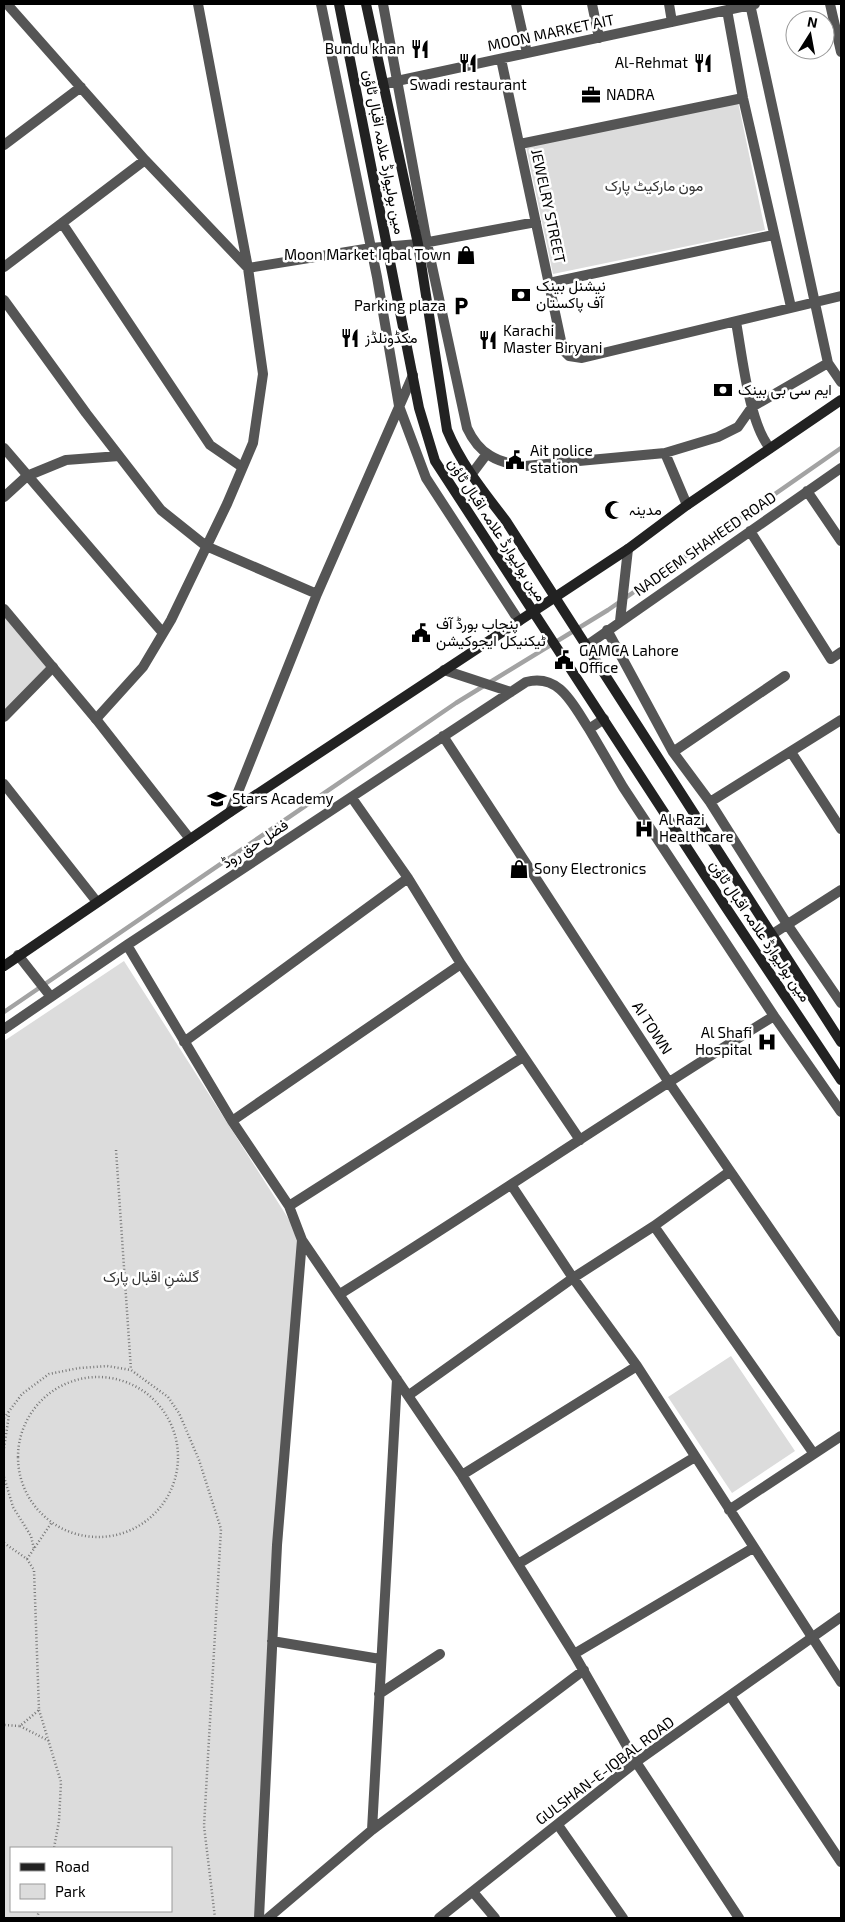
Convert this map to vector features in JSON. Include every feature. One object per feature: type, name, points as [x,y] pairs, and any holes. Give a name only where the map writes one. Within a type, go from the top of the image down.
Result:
[{"type":"main road","name":"مین بولیوارڈ علامہ اقبال ٹاؤن","points":[[340,4],[423,423],[436,461],[724,906],[841,1080]]},
{"type":"main road","name":"مین بولیوارڈ علامہ اقبال ٹاؤن","points":[[366,4],[382,84],[422,244],[447,430],[455,448],[471,475],[506,521],[841,1042]]},
{"type":"main road","points":[[5,961],[18,955],[230,812],[628,549],[688,505],[841,400]]},
{"type":"street","points":[[6,4],[145,160],[248,268]]},
{"type":"street","points":[[96,719],[144,667],[163,634],[206,546],[253,443],[263,374],[248,268],[198,4]]},
{"type":"street","points":[[321,4],[371,248],[399,406],[426,478],[519,621]]},
{"type":"street","points":[[383,4],[398,81],[422,244],[466,428],[477,447],[486,455],[505,463],[525,466],[665,453],[718,436],[738,427],[752,407],[828,363]]},
{"type":"street","points":[[516,4],[527,53]]},
{"type":"street","points":[[592,4],[599,38]]},
{"type":"street","points":[[669,4],[672,22]]},
{"type":"street","points":[[752,4],[813,302],[828,363],[841,382]]},
{"type":"street","name":"MOON MARKET AIT","points":[[382,84],[752,4]]},
{"type":"street","points":[[830,4],[841,52]]},
{"type":"street","points":[[727,10],[743,98],[791,307]]},
{"type":"street","name":"JEWELRY STREET","points":[[500,59],[520,144],[563,350],[569,356],[582,358],[736,322]]},
{"type":"street","points":[[4,145],[81,88]]},
{"type":"street","points":[[520,144],[743,98]]},
{"type":"street","points":[[4,266],[145,160]]},
{"type":"street","points":[[248,268],[371,248],[422,244],[536,222]]},
{"type":"street","points":[[62,223],[210,444],[242,467]]},
{"type":"street","points":[[549,283],[773,235]]},
{"type":"street","points":[[770,448],[763,440],[752,407],[736,322],[841,296]]},
{"type":"street","points":[[4,300],[161,510],[206,546],[317,594]]},
{"type":"street","points":[[230,812],[317,594],[413,374]]},
{"type":"street","points":[[4,448],[163,634]]},
{"type":"street","points":[[665,453],[688,505]]},
{"type":"street","points":[[471,475],[486,455]]},
{"type":"street","points":[[4,497],[27,476],[66,460],[120,456]]},
{"type":"street","name":"NADEEM SHAHEED ROAD","points":[[583,642],[607,630],[621,617],[841,468]]},
{"type":"street","points":[[807,491],[841,541]]},
{"type":"street","points":[[750,531],[831,659],[841,652]]},
{"type":"street","points":[[621,617],[628,549]]},
{"type":"street","points":[[4,609],[96,719],[190,839]]},
{"type":"street","points":[[607,630],[673,752],[710,802],[787,924],[841,1003]]},
{"type":"street","points":[[4,717],[53,667]]},
{"type":"street","points":[[444,670],[511,692]]},
{"type":"street","points":[[673,752],[785,676]]},
{"type":"street","name":"فضل حق روڈ","points":[[4,1029],[49,994],[352,798],[443,736],[511,692],[534,680],[553,683],[565,693],[623,787],[774,1016],[841,1112]]},
{"type":"street","points":[[588,729],[604,719]]},
{"type":"street","points":[[710,802],[841,720]]},
{"type":"street","name":"AI TOWN","points":[[443,736],[668,1081],[841,1332]]},
{"type":"street","points":[[791,752],[841,829]]},
{"type":"street","points":[[4,784],[98,902]]},
{"type":"street","points":[[352,798],[408,878],[461,964],[580,1140]]},
{"type":"street","points":[[184,1042],[408,878]]},
{"type":"street","points":[[771,935],[841,890]]},
{"type":"street","points":[[127,945],[232,1121],[289,1206],[302,1240],[462,1475],[584,1670],[636,1762],[738,1918]]},
{"type":"street","points":[[18,955],[49,994]]},
{"type":"street","points":[[232,1121],[461,964]]},
{"type":"street","points":[[340,1294],[512,1186],[668,1081],[774,1016]]},
{"type":"street","points":[[289,1206],[523,1057]]},
{"type":"street","points":[[409,1395],[573,1278],[654,1226],[729,1172]]},
{"type":"street","points":[[512,1186],[573,1278],[637,1366],[841,1682]]},
{"type":"street","points":[[654,1226],[814,1454]]},
{"type":"street","points":[[259,1918],[277,1545],[302,1240]]},
{"type":"street","points":[[462,1475],[637,1366]]},
{"type":"street","points":[[372,1830],[397,1379]]},
{"type":"street","points":[[729,1510],[841,1436]]},
{"type":"street","points":[[518,1564],[695,1456]]},
{"type":"street","points":[[574,1654],[753,1548]]},
{"type":"street","name":"GULSHAN-E-IQBAL ROAD","points":[[439,1918],[636,1762],[731,1697],[841,1617]]},
{"type":"street","points":[[272,1641],[380,1659]]},
{"type":"street","points":[[379,1694],[440,1654]]},
{"type":"street","points":[[268,1918],[372,1830],[584,1670]]},
{"type":"street","points":[[731,1697],[841,1862]]},
{"type":"street","points":[[558,1825],[623,1918]]},
{"type":"street","points":[[473,1892],[495,1918]]},
{"type":"path","points":[[116,1150],[131,1370]]},
{"type":"path","points":[[4,1418],[9,1414],[22,1394],[49,1374],[79,1368],[107,1366],[131,1370],[168,1397],[180,1413],[199,1460],[220,1529],[204,1826],[215,1918]]},
{"type":"path","points":[[93,1378],[115,1379],[136,1387],[154,1400],[167,1416],[176,1437],[179,1458],[176,1480],[162,1505],[153,1516],[135,1529],[114,1536],[92,1537],[78,1534],[52,1522],[36,1508],[28,1495],[19,1468],[19,1446],[25,1425],[36,1406],[52,1392],[72,1382],[93,1378]]},
{"type":"path","points":[[4,1448],[9,1414]]},
{"type":"path","points":[[4,1478],[13,1506],[31,1536],[34,1549]]},
{"type":"path","points":[[27,1559],[52,1522]]},
{"type":"path","points":[[4,1543],[27,1559],[34,1570],[39,1710],[61,1782],[59,1820],[54,1847]]},
{"type":"path","points":[[20,1726],[39,1710]]},
{"type":"path","points":[[4,1725],[20,1726],[49,1741]]},
{"type":"green space","name":"مون مارکیٹ پارک","points":[[738,102],[765,230],[553,274],[526,147]]},
{"type":"green space","points":[[4,609],[53,667],[4,717]]},
{"type":"green space","name":"گلشنِ اقبال پارک","points":[[124,961],[302,1240],[257,1918],[4,1918],[4,1041]]},
{"type":"green space","points":[[731,1356],[795,1451],[732,1493],[668,1397]]},
{"type":"waterway","points":[[4,1012],[456,703],[608,610],[841,448]]},
{"type":"place","name":"Bundu khan","points":[[420,49]]},
{"type":"place","name":"Swadi restaurant","points":[[468,63]]},
{"type":"place","name":"Al-Rehmat","points":[[703,63]]},
{"type":"place","name":"NADRA","points":[[591,95]]},
{"type":"place","name":"Moon Market Iqbal Town","points":[[466,255]]},
{"type":"place","name":"نیشنل بینک آف پاکستان","points":[[521,295]]},
{"type":"place","name":"Parking plaza","points":[[461,306]]},
{"type":"place","name":"مکڈونلڈز","points":[[350,338]]},
{"type":"place","name":"Karachi Master Biryani","points":[[488,340]]},
{"type":"place","name":"ایم سی بی بینک","points":[[723,390]]},
{"type":"place","name":"Ait police station","points":[[515,460]]},
{"type":"place","name":"مدینہ","points":[[614,510]]},
{"type":"place","name":"پنجاب بورڈ آف ٹیکنیکل ایجوکیشن","points":[[421,633]]},
{"type":"place","name":"GAMCA Lahore Office","points":[[564,660]]},
{"type":"place","name":"Stars Academy","points":[[217,799]]},
{"type":"place","name":"Al Razi Healthcare","points":[[644,829]]},
{"type":"place","name":"Sony Electronics","points":[[519,869]]},
{"type":"place","name":"Al Shafi Hospital","points":[[767,1042]]}]
